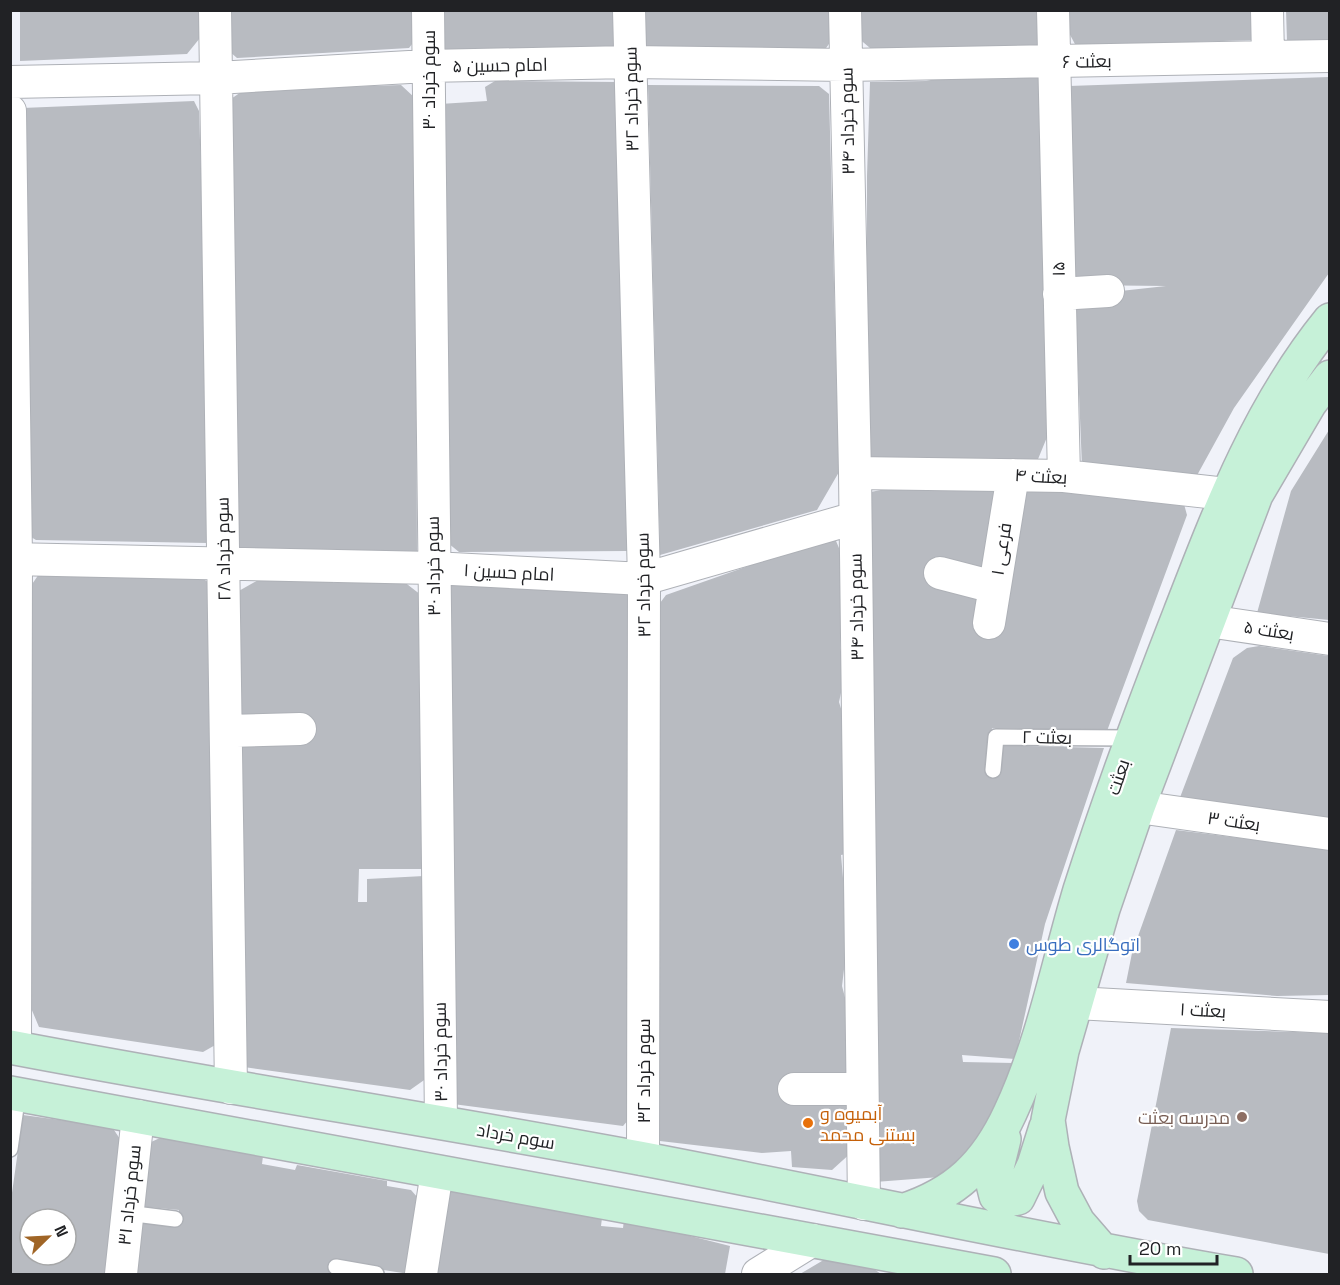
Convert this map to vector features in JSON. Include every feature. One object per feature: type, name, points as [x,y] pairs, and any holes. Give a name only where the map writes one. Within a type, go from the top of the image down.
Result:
[{"type":"main road","name":"بعثت","points":[[902,1211],[932,1201],[972,1173],[1010,1114],[1037,1040],[1080,891],[1131,738],[1226,494],[1270,407],[1329,320]]},
{"type":"main road","name":"بعثت","points":[[1104,1252],[1078,1222],[1062,1192],[1048,1120],[1076,1002],[1103,909],[1138,807],[1256,495],[1310,404],[1329,377]]},
{"type":"main road","name":"سوم خرداد","points":[[13,1048],[643,1159],[1021,1233],[1104,1252],[1236,1275]]},
{"type":"main road","points":[[14,1094],[813,1240],[980,1273]]},
{"type":"main road","points":[[1010,1114],[993,1184],[996,1196],[1004,1200],[1018,1198],[1025,1186],[1048,1120]]},
{"type":"street","name":"سوم خرداد ۲۸","points":[[215,10],[231,1088]]},
{"type":"street","name":"سوم خرداد ۳۰","points":[[428,10],[441,1122]]},
{"type":"street","name":"سوم خرداد ۳۲","points":[[629,10],[644,579],[643,1159]]},
{"type":"street","name":"سوم خرداد ۳۴","points":[[845,10],[855,473],[864,1204]]},
{"type":"street","name":"۱۵","points":[[1053,10],[1064,476]]},
{"type":"street","points":[[1267,10],[1268,57]]},
{"type":"street","name":"بعثت ۶","points":[[845,64],[1329,56]]},
{"type":"street","name":"امام حسین ۵","points":[[10,82],[216,78],[427,66],[630,62],[845,64]]},
{"type":"street","points":[[10,111],[13,1048]]},
{"type":"street","points":[[1059,294],[1108,291]]},
{"type":"street","name":"بعثت ۴","points":[[855,473],[1064,476],[1226,494]]},
{"type":"street","name":"فرعی ۱","points":[[989,623],[1013,475]]},
{"type":"street","name":"امام حسین ۱","points":[[13,559],[223,561],[433,568],[644,579],[855,518]]},
{"type":"street","points":[[940,573],[994,587]]},
{"type":"street","name":"بعثت ۵","points":[[1208,621],[1329,639]]},
{"type":"street","points":[[227,731],[300,729]]},
{"type":"street","name":"بعثت ۳","points":[[1138,807],[1329,834]]},
{"type":"street","name":"بعثت ۱","points":[[1076,1002],[1329,1017]]},
{"type":"street","points":[[794,1089],[862,1089]]},
{"type":"street","name":"سوم خرداد ۳۱","points":[[121,1275],[138,1116]]},
{"type":"street","points":[[421,1275],[437,1172]]},
{"type":"street","points":[[758,1275],[813,1240]]},
{"type":"lane","name":"بعثت ۲","points":[[993,770],[996,737],[1131,738]]},
{"type":"lane","points":[[10,1149],[14,1094]]},
{"type":"lane","points":[[128,1213],[175,1219]]},
{"type":"lane","points":[[336,1267],[376,1275]]},
{"type":"building","points":[[20,10],[204,10],[204,33],[187,54],[20,61]]},
{"type":"building","points":[[229,10],[415,10],[416,39],[409,48],[237,58],[229,51]]},
{"type":"building","points":[[440,10],[621,10],[622,41],[611,51],[441,53]]},
{"type":"building","points":[[644,10],[831,10],[831,41],[824,51],[645,51]]},
{"type":"building","points":[[857,10],[1044,10],[1045,36],[1036,48],[870,48],[857,37]]},
{"type":"building","points":[[1068,10],[1252,10],[1253,40],[1076,46],[1068,31]]},
{"type":"building","points":[[1286,10],[1329,10],[1329,40],[1287,41]]},
{"type":"building","points":[[1036,74],[1041,81],[1052,425],[1036,464],[867,461],[867,176],[870,82],[926,81],[955,75]]},
{"type":"building","points":[[1329,77],[1329,273],[1234,408],[1195,479],[1082,467],[1075,296],[1166,286],[1073,285],[1073,170],[1069,86]]},
{"type":"building","points":[[495,81],[618,82],[624,207],[627,551],[459,552],[448,543],[440,104],[487,101],[485,87]]},
{"type":"building","points":[[401,85],[415,98],[417,551],[238,552],[228,101],[244,90]]},
{"type":"building","points":[[648,85],[819,86],[829,94],[839,472],[817,510],[660,555]]},
{"type":"building","points":[[194,101],[199,111],[212,488],[208,543],[36,540],[26,534],[22,108]]},
{"type":"building","points":[[1329,430],[1329,620],[1257,613],[1291,491]]},
{"type":"building","points":[[1006,480],[985,589],[1019,482],[1182,497],[1187,515],[1107,731],[992,728],[990,745],[1104,748],[1045,924],[1015,1059],[962,1055],[963,1062],[1014,1063],[987,1136],[940,1177],[875,1182],[866,493],[915,483]]},
{"type":"building","points":[[834,536],[841,553],[840,648],[846,670],[839,702],[846,725],[846,854],[841,855],[848,936],[842,986],[849,1013],[853,1151],[832,1170],[792,1167],[791,1151],[762,1153],[660,1141],[657,607],[666,595]]},
{"type":"building","points":[[39,574],[198,575],[212,585],[217,1044],[203,1052],[39,1027],[31,1008],[26,593]]},
{"type":"building","points":[[333,574],[333,583],[403,581],[421,595],[424,869],[359,869],[358,902],[367,902],[367,879],[424,876],[427,1078],[410,1090],[244,1067],[237,592],[260,579]]},
{"type":"building","points":[[448,579],[621,587],[632,597],[635,1112],[623,1126],[453,1104]]},
{"type":"building","points":[[1259,646],[1329,656],[1329,827],[1176,808],[1233,658],[1247,648]]},
{"type":"building","points":[[1176,830],[1329,849],[1329,995],[1277,996],[1126,983],[1132,953]]},
{"type":"building","name":"مدرسه بعثت","points":[[1171,1028],[1329,1033],[1329,1254],[1148,1220],[1139,1211],[1137,1201]]},
{"type":"building","points":[[23,1115],[112,1127],[122,1142],[109,1274],[10,1274],[10,1207]]},
{"type":"building","points":[[162,1137],[263,1156],[262,1164],[295,1170],[297,1165],[387,1181],[387,1186],[411,1190],[418,1198],[409,1274],[333,1262],[353,1274],[133,1274],[137,1221],[177,1224],[179,1210],[137,1206],[149,1143]]},
{"type":"building","points":[[449,1191],[602,1218],[601,1226],[623,1228],[624,1220],[635,1222],[730,1246],[725,1274],[436,1274]]},
{"type":"building","points":[[827,1258],[874,1269],[881,1274],[800,1274]]},
{"type":"place","name":"اتوگالری طوس","points":[[1014,944]]},
{"type":"place","name":"مدرسه بعثت","points":[[1242,1117]]},
{"type":"place","name":"آبمیوه و بستنی محمد","points":[[808,1123]]}]
